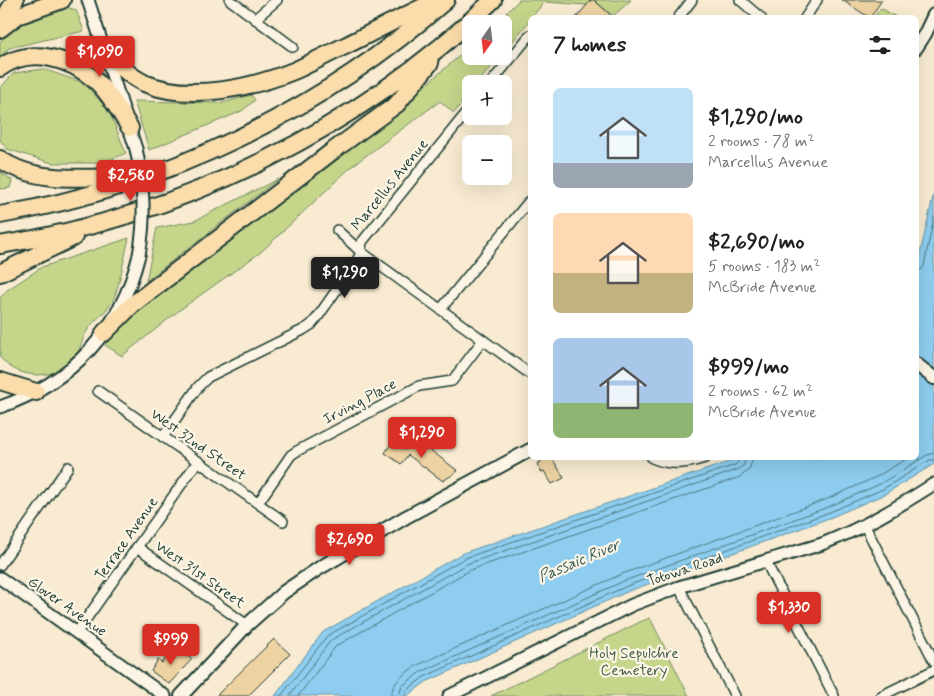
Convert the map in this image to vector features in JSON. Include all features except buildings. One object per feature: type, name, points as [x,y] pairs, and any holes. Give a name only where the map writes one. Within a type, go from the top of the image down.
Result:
[{"type":"highway","points":[[0,28],[15,0]]},
{"type":"highway","points":[[0,28],[23,14],[62,0]]},
{"type":"highway","points":[[104,48],[122,68],[142,82],[152,86],[175,91],[221,90],[259,82],[295,70],[436,0]]},
{"type":"highway","points":[[0,215],[76,198],[148,175],[250,132],[324,91],[380,54],[446,0]]},
{"type":"highway","points":[[0,245],[42,237],[109,220],[193,192],[279,153],[360,105],[412,69],[451,38],[493,0]]},
{"type":"highway","points":[[104,333],[132,306],[326,156],[397,104],[451,38]]},
{"type":"highway","points":[[0,68],[16,59],[33,56],[51,58],[75,67],[105,91],[130,128]]},
{"type":"highway","points":[[0,159],[26,171],[62,177],[148,175]]},
{"type":"highway","points":[[0,273],[109,220]]},
{"type":"highway","points":[[0,381],[36,392]]},
{"type":"main road","points":[[919,44],[926,34],[934,15]]},
{"type":"main road","points":[[919,366],[934,378]]},
{"type":"main road","points":[[181,696],[247,625],[284,592],[318,569],[406,517],[528,451]]},
{"type":"street","points":[[0,408],[36,392],[73,367],[104,333],[127,295],[140,255],[144,224],[144,205],[140,167],[130,128],[88,0]]},
{"type":"street","points":[[230,0],[293,47]]},
{"type":"street","points":[[254,19],[277,0]]},
{"type":"street","points":[[680,15],[692,0]]},
{"type":"street","points":[[740,0],[758,15]]},
{"type":"street","points":[[807,15],[817,0]]},
{"type":"street","points":[[497,75],[528,37]]},
{"type":"street","name":"Marcellus Avenue","points":[[163,437],[198,387],[208,377],[303,330],[317,318],[356,262],[362,242],[462,118]]},
{"type":"street","points":[[441,309],[528,202]]},
{"type":"street","points":[[337,230],[360,252],[483,340],[528,369]]},
{"type":"street","name":"Irving Place","points":[[258,503],[291,455],[419,386],[452,381],[483,340]]},
{"type":"street","name":"West 32nd Street","points":[[98,391],[283,521]]},
{"type":"street","points":[[657,460],[674,464],[698,460]]},
{"type":"street","name":"Terrace Avenue","points":[[77,632],[198,462]]},
{"type":"street","points":[[0,565],[68,467]]},
{"type":"street","name":"Totowa Road","points":[[449,696],[632,605],[679,587],[822,544],[865,526],[934,484]]},
{"type":"street","points":[[865,526],[934,661]]},
{"type":"street","name":"West 31st Street","points":[[137,547],[247,625]]},
{"type":"street","points":[[765,560],[834,696]]},
{"type":"street","name":"Glover Avenue","points":[[0,578],[165,696]]},
{"type":"street","points":[[679,587],[735,696]]},
{"type":"street","points":[[881,696],[934,670]]},
{"type":"green space","points":[[519,0],[591,0],[587,5],[544,2],[534,15],[528,15],[528,22],[512,42],[512,15],[504,15]]},
{"type":"green space","points":[[594,0],[631,0],[614,15]]},
{"type":"green space","points":[[66,7],[76,10],[84,31],[9,48],[0,57],[0,42],[13,27]]},
{"type":"green space","points":[[881,8],[893,15],[876,15]]},
{"type":"green space","points":[[462,54],[462,65],[493,65],[484,75],[462,75],[462,103],[454,113],[440,101],[352,166],[261,252],[181,309],[122,356],[105,345],[121,325],[183,274],[387,118]]},
{"type":"green space","points":[[43,69],[84,83],[109,111],[126,153],[102,163],[52,163],[7,149],[0,140],[0,88],[14,73]]},
{"type":"green space","points":[[251,95],[255,100],[242,111],[149,150],[134,101],[222,103]]},
{"type":"green space","points":[[0,172],[12,180],[10,188],[0,189]]},
{"type":"green space","points":[[278,179],[146,281],[157,228],[194,221]]},
{"type":"green space","points":[[129,238],[121,276],[112,303],[87,331],[79,352],[74,359],[57,371],[37,375],[26,374],[7,365],[0,357],[0,298],[7,290],[42,267]]},
{"type":"green space","name":"Holy Sepulchre Cemetery","points":[[650,618],[689,696],[491,696],[642,621]]},
{"type":"water","name":"Passaic River","points":[[934,193],[934,464],[885,494],[832,517],[629,591],[426,682],[407,696],[275,696],[323,632],[463,553],[734,460],[919,460],[919,258]]}]
